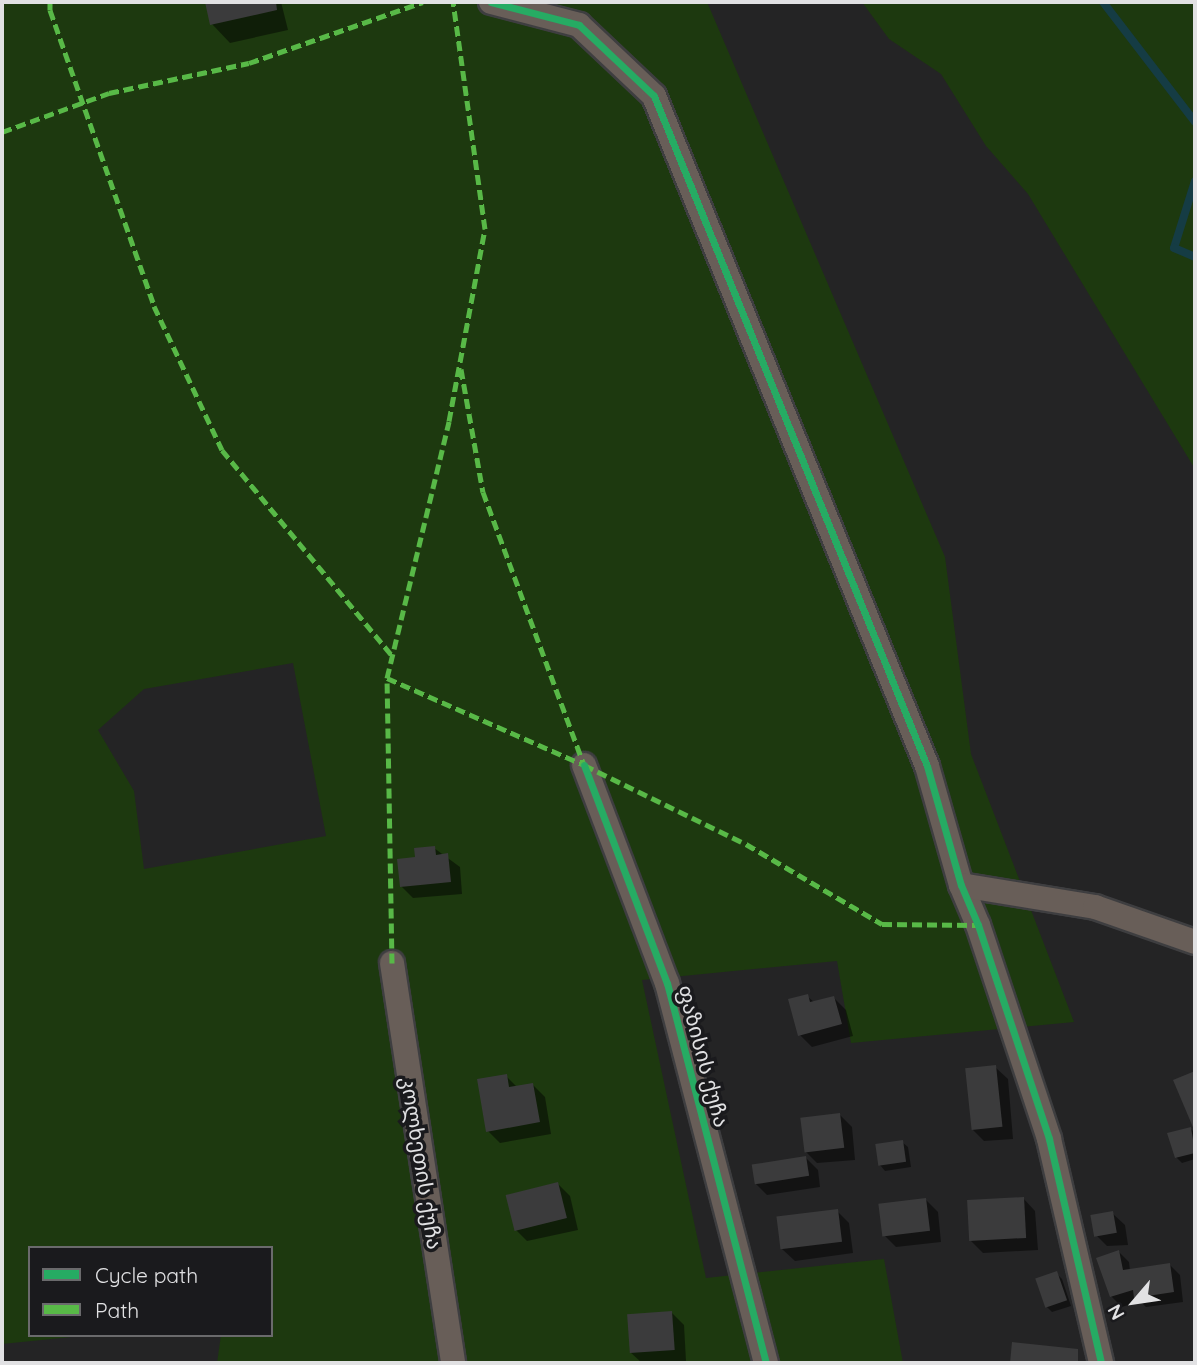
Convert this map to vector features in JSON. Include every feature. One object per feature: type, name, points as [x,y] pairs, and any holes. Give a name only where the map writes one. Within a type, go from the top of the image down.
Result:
[{"type":"street","points":[[491,2],[579,25],[654,96],[927,766],[961,885],[978,925],[1049,1139],[1101,1363]]},
{"type":"street","name":"ფაზისის ქუჩა","points":[[584,765],[667,983],[766,1363]]},
{"type":"street","points":[[961,885],[1095,907],[1195,942]]},
{"type":"street","name":"კოლხეთის ქუჩა","points":[[391,963],[453,1363]]},
{"type":"green space","points":[[2,2],[707,2],[945,557],[971,754],[1074,1022],[851,1043],[837,961],[642,980],[706,1278],[884,1259],[903,1363],[217,1363],[221,1337],[273,1337],[273,1246],[28,1246],[28,1337],[71,1337],[2,1344]],"holes":[[[293,663],[326,836],[144,869],[134,791],[98,730],[144,689]]]},
{"type":"green space","points":[[862,2],[1195,2],[1195,469],[1028,194],[986,146],[941,74],[889,39]]},
{"type":"building","points":[[205,2],[276,2],[277,10],[210,25]]},
{"type":"building","points":[[435,846],[436,855],[448,853],[451,882],[400,887],[397,859],[415,857],[414,848]]},
{"type":"building","points":[[808,994],[810,1002],[834,996],[842,1024],[798,1036],[788,999]]},
{"type":"building","points":[[996,1065],[1002,1127],[972,1130],[965,1068]]},
{"type":"building","points":[[1195,1071],[1195,1132],[1173,1080]]},
{"type":"building","points":[[507,1074],[509,1087],[533,1083],[540,1122],[486,1132],[477,1079]]},
{"type":"building","points":[[840,1113],[844,1148],[805,1153],[800,1118]]},
{"type":"building","points":[[1191,1127],[1195,1153],[1175,1158],[1167,1133]]},
{"type":"building","points":[[903,1140],[906,1162],[878,1166],[875,1144]]},
{"type":"building","points":[[806,1156],[809,1176],[755,1184],[752,1165]]},
{"type":"building","points":[[558,1182],[567,1218],[515,1231],[506,1195]]},
{"type":"building","points":[[1024,1197],[1026,1238],[969,1241],[967,1200]]},
{"type":"building","points":[[926,1198],[930,1231],[882,1237],[878,1204]]},
{"type":"building","points":[[838,1209],[842,1242],[780,1249],[776,1217]]},
{"type":"building","points":[[1113,1211],[1117,1233],[1094,1237],[1090,1215]]},
{"type":"building","points":[[1119,1250],[1123,1270],[1170,1263],[1174,1292],[1134,1298],[1133,1290],[1110,1297],[1096,1258]]},
{"type":"building","points":[[1057,1271],[1067,1300],[1045,1308],[1035,1278]]},
{"type":"building","points":[[672,1311],[675,1350],[630,1353],[627,1314]]},
{"type":"building","points":[[1012,1342],[1078,1349],[1078,1363],[1010,1363]]},
{"type":"waterway","points":[[1103,2],[1195,122]]},
{"type":"waterway","points":[[1195,181],[1174,248],[1195,257]]},
{"type":"marked path","points":[[50,2],[50,10],[154,306],[222,450],[393,657]]},
{"type":"marked path","points":[[2,132],[109,93],[249,63],[423,2]]},
{"type":"marked path","points":[[392,963],[387,678],[449,421],[485,229],[453,2]]},
{"type":"marked path","points":[[461,369],[483,492],[584,765]]},
{"type":"marked path","points":[[387,678],[584,765],[746,844],[882,924],[978,925]]},
{"type":"cycle path","points":[[491,2],[579,25],[654,96],[927,766],[961,885],[978,925],[1049,1139],[1101,1363]]},
{"type":"cycle path","points":[[584,765],[667,983],[766,1363]]}]
